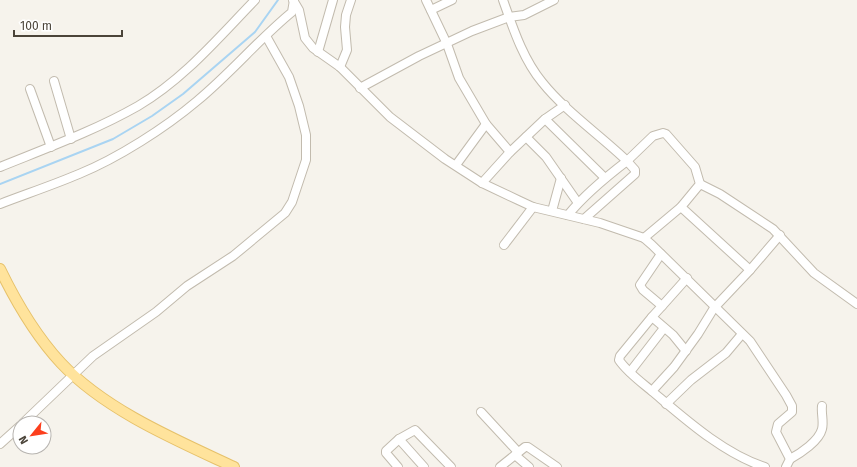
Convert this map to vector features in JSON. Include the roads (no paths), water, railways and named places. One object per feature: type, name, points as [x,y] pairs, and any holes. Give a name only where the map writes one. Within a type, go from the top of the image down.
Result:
[{"type":"main road","points":[[0,268],[31,325],[61,363],[72,374],[90,389],[128,414],[233,467]]},
{"type":"street","points":[[0,167],[71,139],[115,118],[154,95],[204,54],[255,0]]},
{"type":"street","points":[[294,0],[299,10],[305,38],[318,52],[340,67],[380,108],[407,131],[482,183],[533,206],[584,219],[644,238],[687,278],[714,308],[742,334],[755,349],[792,406],[790,414],[778,424],[776,429],[788,463],[807,448],[819,435],[822,429],[822,406]]},
{"type":"street","points":[[0,204],[98,166],[176,118],[197,101],[266,36],[275,25],[292,12],[294,0]]},
{"type":"street","points":[[318,52],[333,0]]},
{"type":"street","points":[[340,67],[347,50],[344,27],[351,0]]},
{"type":"street","points":[[426,0],[447,44],[459,78],[486,124],[510,152]]},
{"type":"street","points":[[431,10],[452,0]]},
{"type":"street","points":[[503,0],[524,53],[537,75],[552,94],[627,160],[635,170],[635,174],[584,219]]},
{"type":"street","points":[[360,88],[419,56],[509,17],[524,15],[554,0]]},
{"type":"street","points":[[31,415],[72,374],[106,346],[156,312],[187,286],[233,256],[285,212],[292,202],[306,160],[306,135],[300,106],[289,77],[266,36]]},
{"type":"street","points":[[54,81],[71,139]]},
{"type":"street","points":[[30,89],[51,147]]},
{"type":"street","points":[[482,183],[510,152],[545,119],[565,105]]},
{"type":"street","points":[[545,119],[605,178]]},
{"type":"street","points":[[456,165],[486,124]]},
{"type":"street","points":[[568,215],[578,203],[653,136],[663,133],[695,167],[700,184],[734,203],[780,236],[814,273],[857,304]]},
{"type":"street","points":[[526,137],[546,157],[578,203]]},
{"type":"street","points":[[552,211],[561,178]]},
{"type":"street","points":[[644,238],[681,207],[700,184]]},
{"type":"street","points":[[504,245],[533,206]]},
{"type":"street","points":[[681,207],[750,270]]},
{"type":"street","points":[[652,391],[686,351],[714,308],[780,236]]},
{"type":"street","points":[[661,254],[640,285],[662,306]]},
{"type":"street","points":[[687,278],[619,357],[620,362],[666,404],[743,464],[764,467]]},
{"type":"street","points":[[652,317],[686,351]]},
{"type":"street","points":[[630,372],[664,328]]},
{"type":"street","points":[[666,404],[691,380],[726,353],[742,334]]},
{"type":"street","points":[[481,412],[516,454],[529,467]]},
{"type":"street","points":[[398,467],[386,452],[399,439],[411,431],[416,430],[451,467]]},
{"type":"street","points":[[0,444],[12,433]]},
{"type":"street","points":[[399,439],[424,467]]},
{"type":"street","points":[[505,466],[516,454],[528,447],[557,467]]},
{"type":"waterway","points":[[0,184],[113,139],[152,116],[183,94],[255,32],[278,0]]}]
